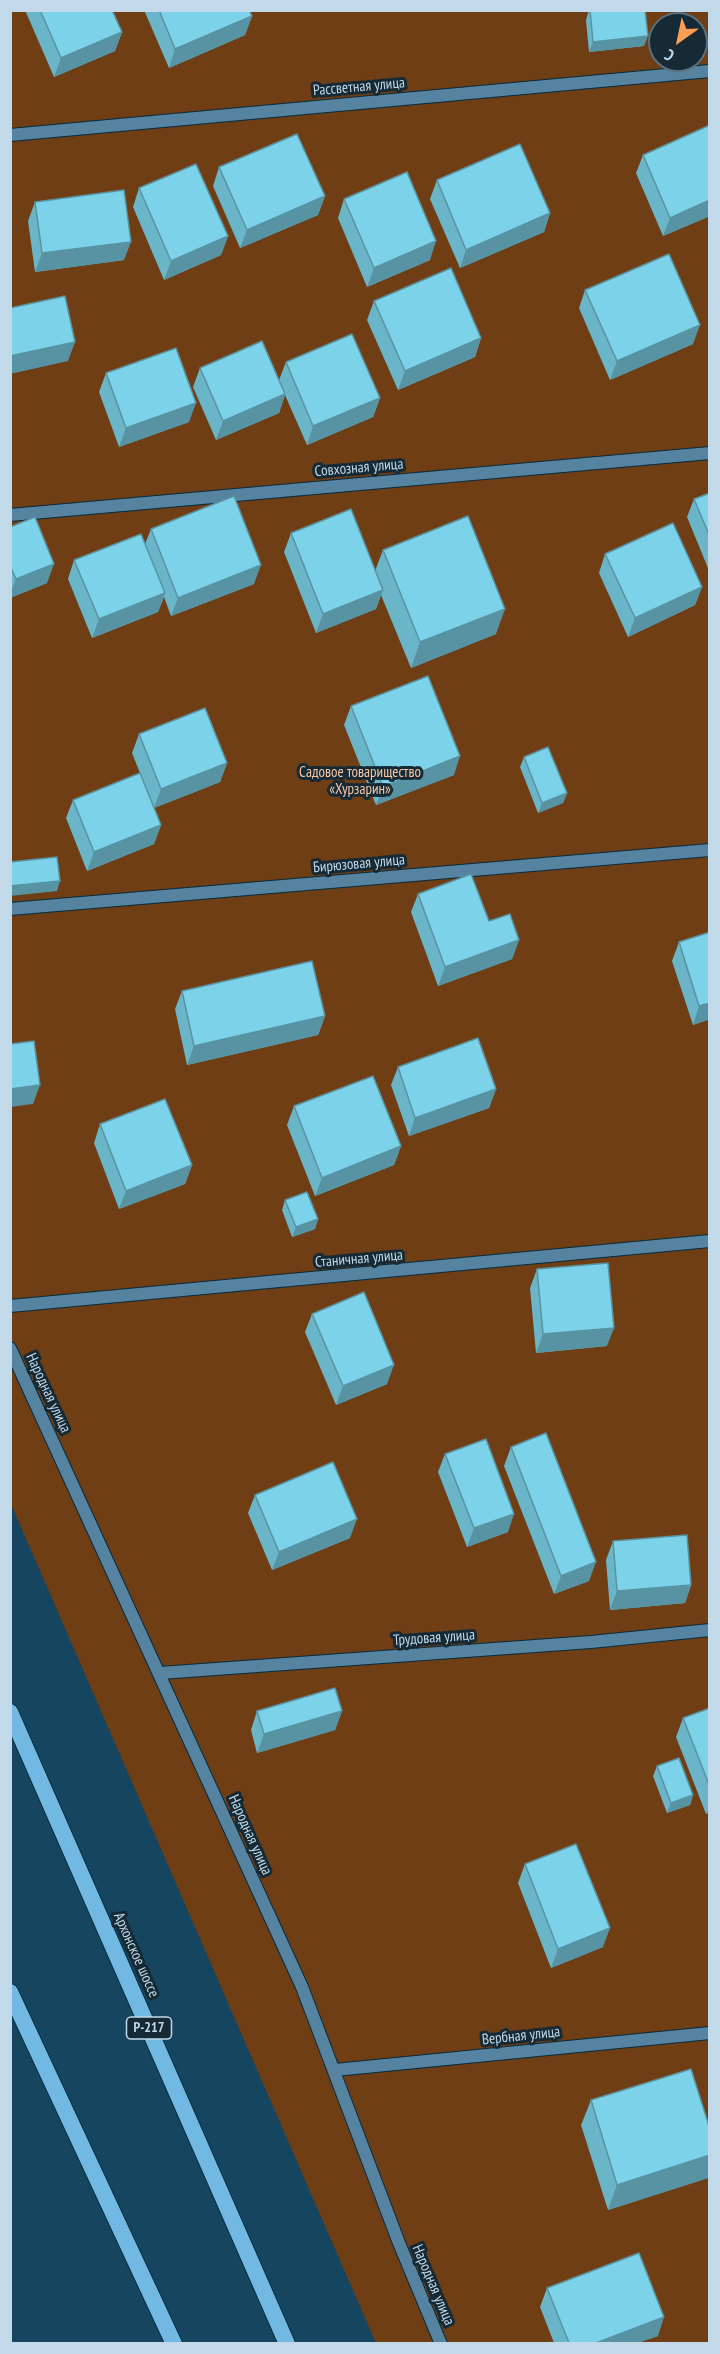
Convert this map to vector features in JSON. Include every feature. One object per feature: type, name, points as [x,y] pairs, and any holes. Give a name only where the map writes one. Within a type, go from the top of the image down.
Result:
[{"type":"highway","name":"Архонское шоссе","points":[[10,1712],[287,2343]]},
{"type":"highway","points":[[10,1992],[174,2343]]},
{"type":"street","name":"Рассветная улица","points":[[10,135],[710,71]]},
{"type":"street","name":"Совхозная улица","points":[[10,515],[710,453]]},
{"type":"street","name":"Бирюзовая улица","points":[[10,909],[710,850]]},
{"type":"street","name":"Станичная улица","points":[[10,1306],[710,1241]]},
{"type":"street","name":"Народная улица","points":[[10,1348],[302,1987],[399,2243],[441,2343]]},
{"type":"street","name":"Трудовая улица","points":[[160,1673],[591,1642],[710,1630]]},
{"type":"street","name":"Вербная улица","points":[[334,2070],[710,2033]]},
{"type":"green space","name":"Садовое товарищество «Хурзарин»","points":[[10,11],[709,11],[709,2343],[376,2343],[11,1504]]},
{"type":"building","points":[[40,10],[112,10],[122,32],[61,58]]},
{"type":"building","points":[[159,10],[249,10],[252,16],[175,49]]},
{"type":"building","points":[[590,10],[645,10],[648,36],[593,42]]},
{"type":"building","points":[[710,125],[710,200],[670,218],[643,155]]},
{"type":"building","points":[[297,134],[325,196],[247,230],[219,167]]},
{"type":"building","points":[[520,144],[550,213],[466,250],[437,180]]},
{"type":"building","points":[[196,164],[228,236],[171,261],[139,188]]},
{"type":"building","points":[[407,172],[436,241],[374,268],[344,199]]},
{"type":"building","points":[[124,190],[131,242],[42,253],[35,202]]},
{"type":"building","points":[[669,254],[700,325],[617,361],[585,290]]},
{"type":"building","points":[[451,268],[481,338],[405,371],[374,301]]},
{"type":"building","points":[[65,296],[75,342],[10,356],[10,308]]},
{"type":"building","points":[[352,334],[380,398],[313,426],[286,362]]},
{"type":"building","points":[[262,341],[285,394],[223,421],[200,368]]},
{"type":"building","points":[[176,348],[196,403],[126,428],[106,373]]},
{"type":"building","points":[[710,493],[710,537],[694,499]]},
{"type":"building","points":[[234,496],[261,565],[178,598],[151,529]]},
{"type":"building","points":[[351,509],[383,590],[323,614],[291,533]]},
{"type":"building","points":[[468,516],[505,609],[420,642],[383,550]]},
{"type":"building","points":[[35,517],[54,564],[16,579],[10,566],[10,527]]},
{"type":"building","points":[[673,523],[702,587],[635,618],[605,554]]},
{"type":"building","points":[[141,534],[165,593],[99,619],[74,560]]},
{"type":"building","points":[[428,676],[460,756],[383,787],[351,706]]},
{"type":"building","points":[[205,708],[227,763],[161,789],[139,734]]},
{"type":"building","points":[[548,747],[567,793],[542,803],[524,757]]},
{"type":"building","points":[[140,773],[161,825],[94,852],[73,800]]},
{"type":"building","points":[[57,857],[60,881],[10,886],[10,862]]},
{"type":"building","points":[[471,874],[489,921],[510,914],[519,940],[445,967],[418,894]]},
{"type":"building","points":[[710,932],[710,1003],[699,1006],[679,942]]},
{"type":"building","points":[[312,961],[325,1016],[194,1046],[182,991]]},
{"type":"building","points":[[478,1038],[496,1089],[415,1118],[398,1067]]},
{"type":"building","points":[[34,1041],[40,1085],[10,1089],[10,1044]]},
{"type":"building","points":[[373,1076],[401,1146],[322,1178],[294,1106]]},
{"type":"building","points":[[165,1099],[192,1165],[126,1191],[100,1124]]},
{"type":"building","points":[[307,1192],[318,1219],[296,1227],[285,1200]]},
{"type":"building","points":[[608,1263],[614,1328],[543,1334],[537,1269]]},
{"type":"building","points":[[364,1292],[394,1365],[343,1386],[312,1314]]},
{"type":"building","points":[[546,1433],[596,1562],[561,1576],[511,1447]]},
{"type":"building","points":[[486,1439],[514,1514],[474,1528],[445,1454]]},
{"type":"building","points":[[333,1462],[357,1519],[279,1552],[255,1495]]},
{"type":"building","points":[[687,1535],[691,1585],[617,1591],[613,1541]]},
{"type":"building","points":[[335,1688],[342,1711],[264,1734],[257,1711]]},
{"type":"building","points":[[710,1708],[710,1787],[683,1718]]},
{"type":"building","points":[[679,1758],[693,1795],[671,1803],[657,1766]]},
{"type":"building","points":[[576,1844],[610,1928],[558,1949],[525,1864]]},
{"type":"building","points":[[691,2069],[710,2129],[710,2155],[617,2185],[591,2100]]},
{"type":"building","points":[[639,2253],[664,2317],[596,2343],[569,2343],[547,2288]]}]
